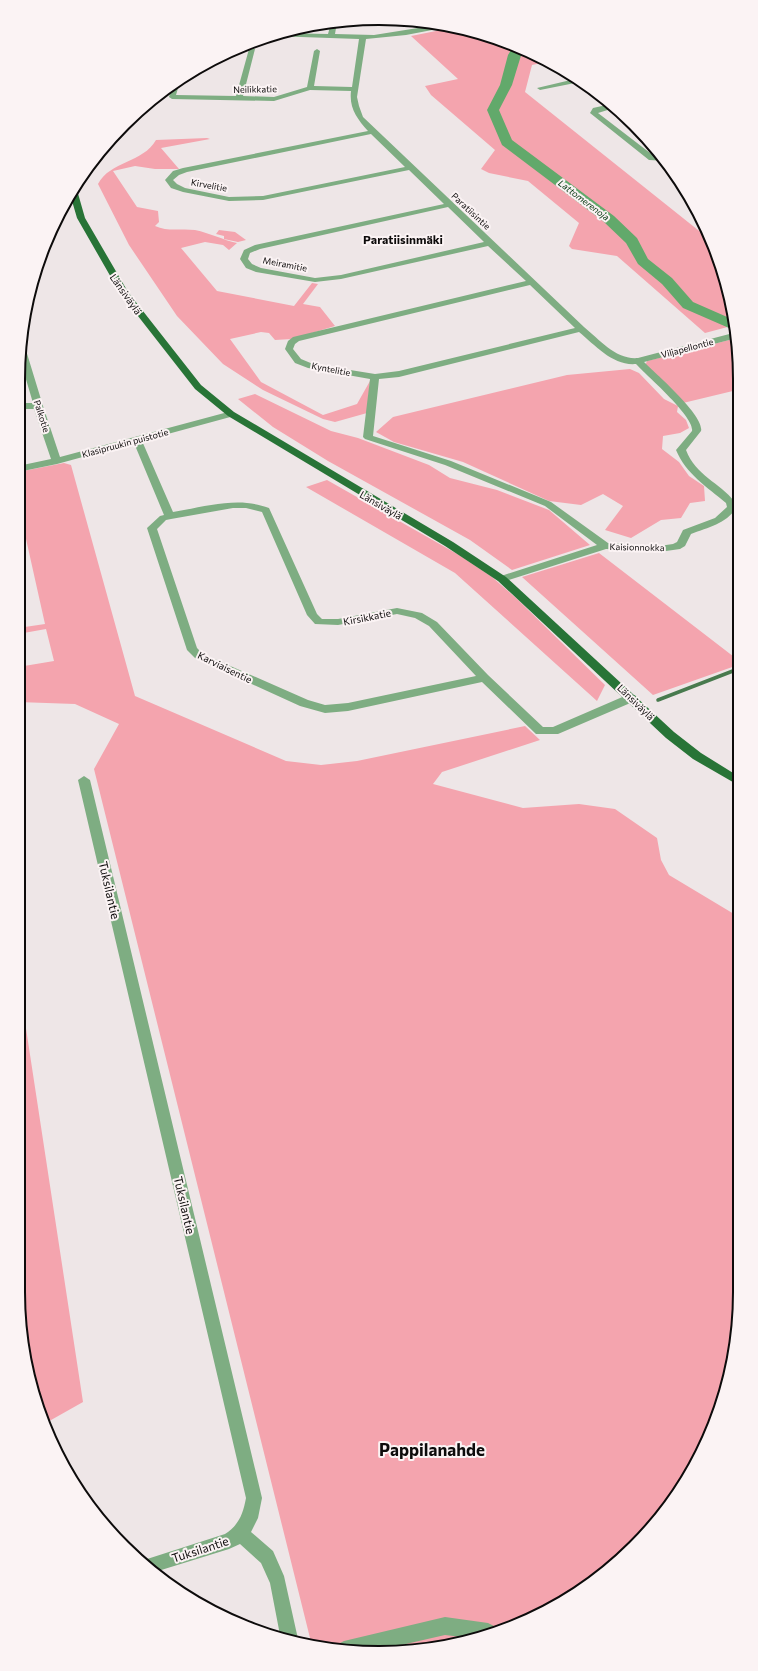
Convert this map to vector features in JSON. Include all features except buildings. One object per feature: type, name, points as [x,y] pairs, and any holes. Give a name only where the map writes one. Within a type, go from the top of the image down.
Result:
[{"type":"main road","name":"Länsiväylä","points":[[75,197],[81,218],[124,293],[187,375],[198,387],[231,414],[334,477],[449,544],[502,579],[681,744],[704,761],[733,778]]},
{"type":"street","points":[[330,36],[332,28]]},
{"type":"street","points":[[295,35],[363,36],[406,33],[429,29]]},
{"type":"street","name":"Paratiisintie","points":[[363,36],[355,89],[355,106],[360,118],[409,168],[581,329],[613,356],[627,362],[638,361]]},
{"type":"street","points":[[239,98],[252,49]]},
{"type":"street","points":[[310,88],[317,51]]},
{"type":"street","points":[[540,88],[571,82]]},
{"type":"street","name":"Neilikkatie","points":[[174,90],[172,97],[274,99],[310,88],[355,89]]},
{"type":"street","points":[[606,108],[596,110],[594,113],[652,158],[656,158]]},
{"type":"street","name":"Kirvelitie","points":[[373,132],[186,170],[176,173],[169,180],[174,186],[182,190],[244,200],[263,198],[409,168]]},
{"type":"street","name":"Meiramitie","points":[[450,205],[258,247],[247,252],[244,259],[248,266],[259,270],[314,280],[341,277],[490,243]]},
{"type":"street","name":"Kyntelitie","points":[[532,282],[296,339],[291,343],[289,349],[298,361],[304,364],[375,377],[399,374],[581,329]]},
{"type":"street","name":"Viljapellontie","points":[[638,361],[730,337]]},
{"type":"street","name":"Kaisionnokka","points":[[375,377],[368,437],[448,463],[548,504],[605,546],[659,549],[676,547],[681,544],[687,532],[712,523],[727,514],[732,507],[730,502],[699,475],[682,456],[681,450],[695,433],[697,427],[696,422],[686,409],[670,395],[638,361]]},
{"type":"street","name":"Palkotie","points":[[26,363],[38,406],[57,461]]},
{"type":"street","points":[[25,406],[38,406]]},
{"type":"street","name":"Klasipruukin puistotie","points":[[25,468],[57,461],[231,414]]},
{"type":"street","points":[[137,440],[170,516]]},
{"type":"street","name":"Kirsikkatie","points":[[170,516],[239,505],[259,506],[266,510],[312,615],[319,622],[338,622],[397,611],[418,615],[433,624],[484,678],[536,728],[549,732],[566,727],[631,698]]},
{"type":"street","name":"Karviaisentie","points":[[170,516],[160,520],[152,528],[192,650],[199,656],[304,703],[325,709],[348,707],[484,678]]},
{"type":"street","points":[[502,579],[605,546]]},
{"type":"street","name":"Tuksilantie","points":[[84,780],[254,1498],[250,1518],[241,1534],[229,1541],[153,1564]]},
{"type":"street","points":[[241,1534],[267,1557],[278,1582],[288,1634]]},
{"type":"street","points":[[364,1645],[445,1626],[481,1631]]},
{"type":"shaded area","points":[[439,30],[448,32],[493,44],[539,64],[532,65],[525,92],[701,232],[721,287],[729,327],[705,333],[617,256],[572,249],[569,246],[579,223],[528,181],[489,173],[481,169],[495,150],[431,95],[425,86],[458,79],[411,36]]},
{"type":"shaded area","points":[[210,139],[161,148],[179,169],[155,169],[135,166],[113,171],[137,207],[158,211],[159,222],[155,226],[170,229],[195,230],[237,243],[229,250],[223,245],[205,242],[181,248],[217,291],[294,306],[312,283],[318,284],[303,304],[320,307],[335,326],[292,339],[275,340],[269,333],[261,332],[230,339],[261,382],[323,415],[357,404],[370,381],[367,413],[335,422],[323,419],[263,390],[223,364],[177,316],[129,245],[98,184],[103,176],[143,153],[150,148],[156,140]]},
{"type":"shaded area","points":[[219,230],[235,232],[246,240],[238,242],[224,239],[224,236],[216,234]]},
{"type":"shaded area","points":[[731,340],[733,391],[683,403],[645,366],[647,361]]},
{"type":"shaded area","points":[[630,369],[639,373],[664,399],[678,406],[677,412],[686,420],[689,428],[680,433],[663,436],[662,449],[679,462],[689,476],[704,486],[705,501],[690,503],[681,518],[661,520],[631,538],[605,530],[623,506],[603,494],[581,505],[549,501],[463,462],[394,442],[376,432],[393,417],[567,375]]},
{"type":"shaded area","points":[[255,394],[331,431],[358,438],[429,465],[450,478],[497,490],[549,510],[590,545],[512,570],[470,540],[328,461],[273,427],[238,399]]},
{"type":"shaded area","points":[[64,463],[71,465],[135,696],[286,761],[321,765],[357,761],[525,726],[540,740],[442,772],[433,784],[523,808],[579,804],[615,809],[657,838],[661,860],[669,875],[733,913],[733,1292],[730,1338],[721,1384],[706,1427],[696,1449],[686,1469],[660,1508],[629,1542],[595,1573],[556,1599],[514,1619],[471,1634],[425,1643],[379,1646],[333,1643],[310,1639],[94,769],[119,724],[75,704],[25,702],[25,666],[54,661],[46,629],[25,633],[25,627],[45,624],[25,534],[25,471]]},
{"type":"shaded area","points":[[327,480],[459,555],[492,577],[516,598],[605,685],[597,701],[455,573],[306,487]]},
{"type":"shaded area","points":[[599,553],[733,656],[733,667],[653,695],[522,577]]},
{"type":"shaded area","points":[[25,1022],[83,1402],[50,1421],[37,1384],[28,1338],[25,1292]]},
{"type":"waterway","name":"Lattomerenoja","points":[[515,52],[506,85],[493,110],[506,142],[609,219],[632,241],[643,261],[667,281],[688,305],[728,322]]},
{"type":"waterway","points":[[658,700],[733,671]]},
{"type":"district","name":"Paratiisinmäki","points":[[403,239]]},
{"type":"district","name":"Pappilanahde","points":[[432,1449]]}]
